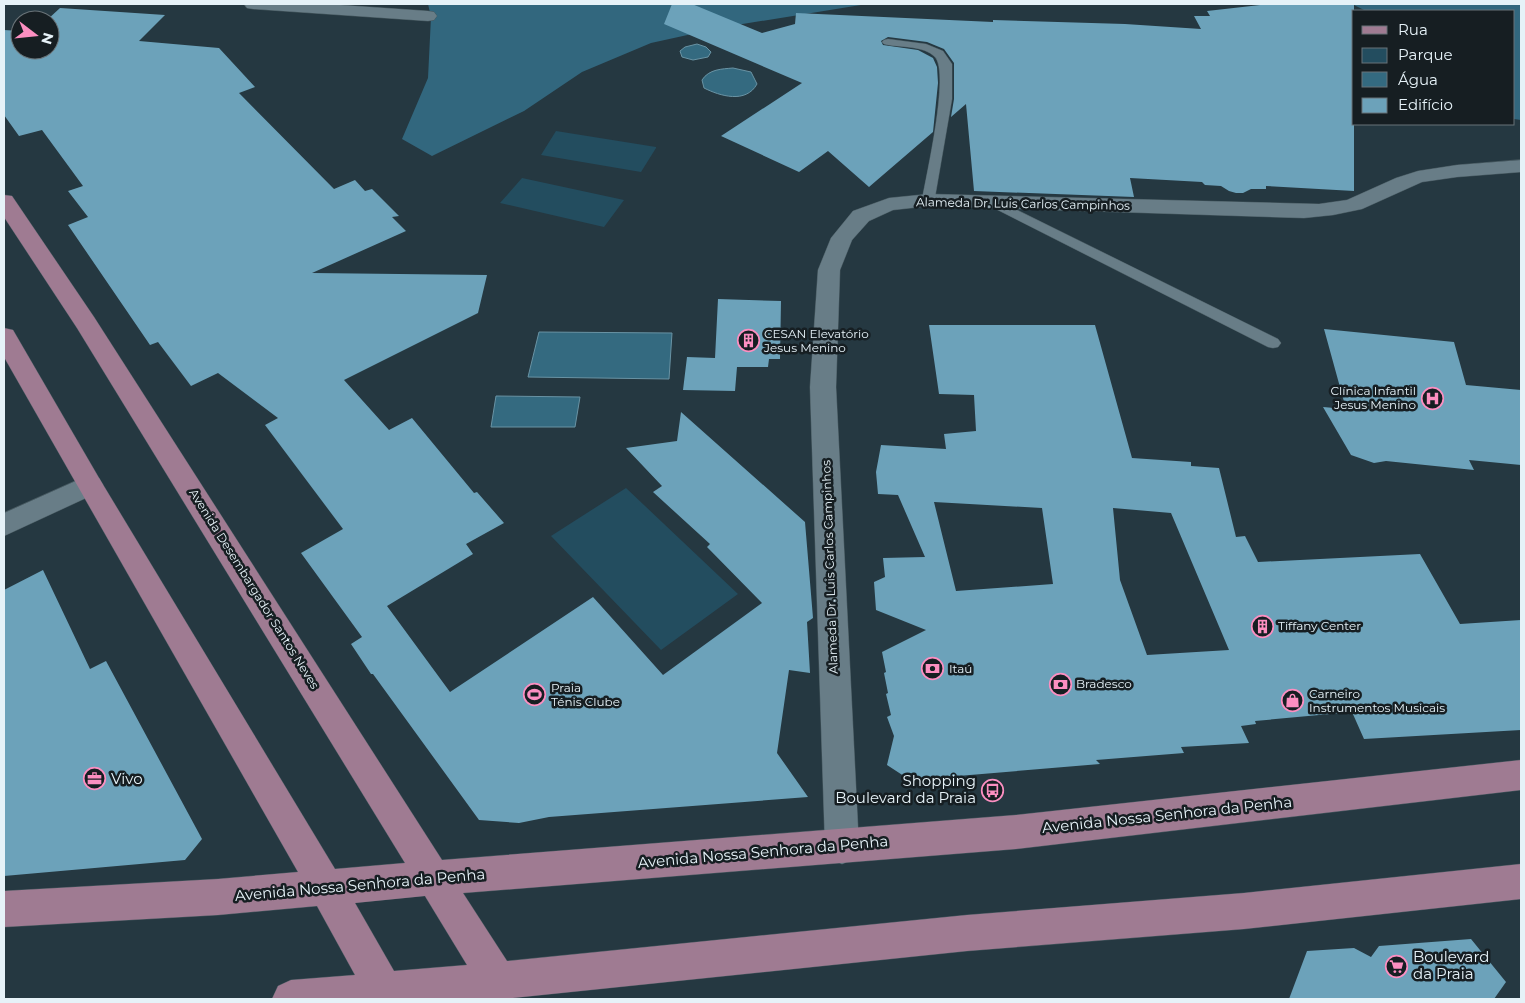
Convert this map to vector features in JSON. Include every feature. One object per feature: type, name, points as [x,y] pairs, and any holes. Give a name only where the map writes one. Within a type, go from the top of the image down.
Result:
[{"type":"main road","name":"Avenida Desembargador Santos Neves","points":[[4,201],[86,323],[498,981]]},
{"type":"main road","points":[[4,336],[89,485],[326,887],[384,991]]},
{"type":"main road","name":"Avenida Nossa Senhora da Penha","points":[[4,909],[218,897],[1016,832],[1521,775]]},
{"type":"main road","points":[[291,999],[498,981],[967,933],[1244,912],[1521,882]]},
{"type":"street","points":[[254,4],[299,5],[428,16]]},
{"type":"street","name":"Alameda Dr. Luis Carlos Campinhos","points":[[842,847],[823,386],[830,270],[842,238],[861,216],[889,204],[929,200],[1312,211],[1336,209],[1361,202],[1392,187],[1417,178],[1451,171],[1521,166]]},
{"type":"street","points":[[4,524],[89,485]]},
{"type":"lane","points":[[888,42],[922,46],[939,53],[946,64],[946,99],[929,200]]},
{"type":"lane","points":[[993,202],[1273,343]]},
{"type":"green space","points":[[556,131],[656,148],[641,172],[541,155]]},
{"type":"green space","points":[[522,178],[624,200],[604,227],[500,203]]},
{"type":"green space","points":[[626,488],[738,594],[661,650],[551,536]]},
{"type":"shaded area","points":[[428,4],[867,4],[724,27],[651,43],[582,72],[524,111],[432,156],[402,139],[428,78],[431,17]]},
{"type":"shaded area","points":[[1352,4],[1521,4],[1521,120],[1515,119],[1515,10],[1364,10]]},
{"type":"water","points":[[697,44],[706,47],[711,52],[708,57],[693,60],[682,57],[680,51],[685,47]]},
{"type":"water","points":[[733,68],[751,72],[757,84],[752,90],[740,96],[725,96],[704,88],[702,80],[705,76],[716,70]]},
{"type":"water","points":[[539,332],[672,333],[669,379],[528,377]]},
{"type":"water","points":[[496,396],[580,397],[575,427],[491,427]]},
{"type":"building","points":[[672,4],[692,4],[762,33],[795,24],[796,13],[993,22],[993,20],[1125,24],[1201,29],[1194,16],[1210,16],[1207,11],[1269,4],[1354,4],[1354,10],[1352,10],[1352,125],[1354,125],[1354,191],[1266,186],[1266,189],[1251,189],[1243,193],[1236,193],[1221,186],[1205,185],[1202,182],[1130,178],[1134,197],[974,191],[966,104],[951,117],[954,99],[954,63],[944,49],[927,42],[888,37],[881,41],[883,45],[918,50],[933,58],[937,67],[938,83],[933,132],[869,187],[828,151],[799,172],[721,136],[802,83],[664,24]]},
{"type":"building","points":[[60,8],[165,15],[139,41],[219,48],[255,87],[239,93],[334,189],[355,180],[365,191],[372,189],[399,216],[392,217],[406,231],[312,273],[487,275],[478,313],[344,380],[389,430],[412,418],[474,493],[477,492],[504,523],[466,544],[473,554],[387,606],[450,692],[593,597],[663,675],[762,603],[707,547],[710,544],[653,492],[662,486],[626,448],[677,441],[681,412],[805,522],[813,618],[807,622],[810,673],[789,670],[777,753],[808,797],[549,817],[519,823],[479,820],[351,644],[362,637],[301,553],[343,529],[265,425],[278,418],[218,373],[191,386],[158,342],[150,345],[68,225],[88,217],[68,191],[83,186],[42,130],[19,136],[4,115],[4,30],[10,30],[10,60],[60,60],[60,10],[58,10]]},
{"type":"building","name":"CESAN Elevatório Jesus Menino","points":[[718,299],[781,301],[780,359],[769,359],[768,367],[737,367],[735,391],[683,390],[687,357],[715,358]]},
{"type":"building","points":[[929,325],[1095,325],[1132,458],[1191,462],[1191,466],[1219,468],[1236,537],[1245,536],[1258,562],[1420,554],[1460,624],[1521,620],[1521,730],[1364,739],[1352,712],[1255,721],[1256,724],[1241,726],[1249,743],[1181,747],[1184,753],[1096,760],[1100,764],[910,780],[887,765],[894,736],[887,717],[891,715],[886,694],[888,693],[884,673],[886,672],[882,652],[926,630],[876,610],[874,582],[885,577],[883,558],[925,557],[898,495],[878,494],[876,472],[881,445],[946,449],[944,434],[976,431],[974,395],[939,394]],"holes":[[[934,502],[1042,508],[1053,584],[956,591]],[[1113,508],[1171,513],[1229,650],[1147,655],[1120,580]]]},
{"type":"building","name":"Clínica Infantil Jesus Menino","points":[[1324,329],[1454,342],[1466,385],[1521,390],[1521,465],[1469,460],[1474,470],[1386,461],[1374,463],[1351,455],[1323,407],[1346,409]]},
{"type":"building","name":"Vivo","points":[[43,570],[90,669],[106,661],[202,839],[185,860],[4,876],[4,590]]},
{"type":"building","name":"Boulevard da Praia","points":[[1471,939],[1506,982],[1494,999],[1289,999],[1307,951],[1354,948],[1371,957],[1379,946]]},
{"type":"place","name":"CESAN Elevatório Jesus Menino","points":[[748,341]]},
{"type":"place","name":"Clínica Infantil Jesus Menino","points":[[1432,398]]},
{"type":"place","name":"Tiffany Center","points":[[1262,626]]},
{"type":"place","name":"Itaú","points":[[933,669]]},
{"type":"place","name":"Bradesco","points":[[1060,684]]},
{"type":"place","name":"Praia Ténis Clube","points":[[535,695]]},
{"type":"place","name":"Carneiro Instrumentos Musicais","points":[[1293,701]]},
{"type":"place","name":"Vivo","points":[[95,779]]},
{"type":"place","name":"Shopping Boulevard da Praia","points":[[992,790]]},
{"type":"place","name":"Boulevard da Praia","points":[[1397,966]]}]
